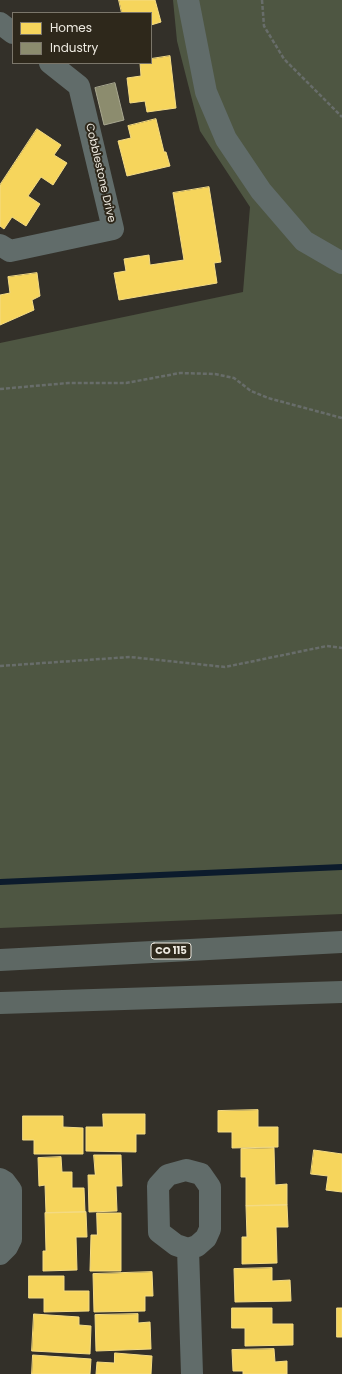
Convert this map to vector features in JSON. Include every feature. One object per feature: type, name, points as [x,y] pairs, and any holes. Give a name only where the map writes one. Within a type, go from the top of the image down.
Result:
[{"type":"highway","name":"CO 115","points":[[0,960],[342,942]]},
{"type":"highway","points":[[0,1003],[342,992]]},
{"type":"street","points":[[188,0],[206,92],[226,139],[261,191],[304,241],[342,263]]},
{"type":"street","points":[[0,23],[12,32]]},
{"type":"street","name":"Cobblestone Drive","points":[[0,245],[10,251],[113,228],[79,86],[51,64]]},
{"type":"street","points":[[0,1179],[5,1182],[11,1190],[11,1239],[7,1247],[0,1254]]},
{"type":"street","points":[[188,1249],[192,1374]]},
{"type":"path","points":[[262,0],[264,26],[284,59],[342,116]]},
{"type":"path","points":[[0,389],[68,383],[126,383],[180,373],[215,374],[234,378],[251,391],[268,398],[342,418]]},
{"type":"path","points":[[0,666],[130,656],[225,667],[327,646],[342,648]]},
{"type":"green space","points":[[173,0],[342,0],[342,914],[0,928],[0,343],[243,292],[250,207],[200,131],[177,41]]},
{"type":"building: Homes","points":[[119,0],[155,0],[161,22],[152,25],[152,12],[122,12]]},
{"type":"building: Homes","points":[[170,56],[176,108],[147,112],[145,101],[130,103],[127,78],[141,76],[140,64],[152,64],[152,59]]},
{"type":"building: Homes","points":[[156,119],[164,152],[166,152],[170,166],[127,176],[118,141],[131,138],[128,126]]},
{"type":"building: Homes","points":[[37,129],[61,145],[54,155],[67,163],[53,185],[41,177],[28,196],[40,204],[26,226],[12,217],[4,229],[0,226],[0,185]]},
{"type":"building: Homes","points":[[209,187],[221,262],[214,263],[217,283],[119,300],[114,273],[126,271],[124,259],[149,255],[150,265],[184,260],[173,193]]},
{"type":"building: Homes","points":[[37,273],[40,296],[32,300],[34,310],[0,325],[0,295],[10,293],[8,277]]},
{"type":"building: Homes","points":[[258,1110],[258,1127],[278,1127],[278,1147],[232,1148],[232,1132],[218,1132],[218,1111]]},
{"type":"building: Homes","points":[[103,1114],[145,1114],[145,1134],[136,1134],[136,1152],[86,1151],[86,1127],[103,1127]]},
{"type":"building: Homes","points":[[23,1116],[63,1116],[63,1127],[83,1128],[83,1154],[34,1154],[34,1140],[23,1140]]},
{"type":"building: Homes","points":[[274,1148],[275,1185],[287,1184],[287,1205],[246,1206],[246,1177],[241,1177],[241,1149]]},
{"type":"building: Homes","points":[[314,1150],[342,1154],[342,1192],[326,1190],[328,1176],[311,1174]]},
{"type":"building: Homes","points":[[94,1155],[121,1155],[122,1186],[116,1186],[117,1211],[89,1212],[88,1175],[95,1175]]},
{"type":"building: Homes","points":[[61,1157],[62,1172],[72,1172],[72,1188],[84,1188],[85,1212],[46,1213],[45,1185],[39,1186],[38,1158]]},
{"type":"building: Homes","points":[[287,1205],[288,1227],[276,1227],[277,1263],[242,1264],[242,1237],[247,1237],[246,1206]]},
{"type":"building: Homes","points":[[86,1212],[87,1237],[76,1237],[77,1270],[43,1271],[43,1251],[46,1251],[45,1213]]},
{"type":"building: Homes","points":[[97,1213],[121,1213],[121,1271],[90,1271],[91,1235],[97,1235]]},
{"type":"building: Homes","points":[[272,1268],[272,1281],[290,1280],[291,1301],[235,1302],[234,1269]]},
{"type":"building: Homes","points":[[152,1272],[153,1296],[145,1296],[145,1311],[94,1312],[93,1274]]},
{"type":"building: Homes","points":[[29,1276],[64,1276],[64,1291],[89,1291],[89,1311],[44,1312],[44,1298],[29,1298]]},
{"type":"building: Homes","points":[[232,1308],[272,1308],[272,1324],[293,1324],[293,1345],[245,1346],[245,1328],[232,1328]]},
{"type":"building: Homes","points":[[337,1308],[342,1308],[342,1337],[337,1337]]},
{"type":"building: Homes","points":[[34,1314],[79,1317],[79,1325],[91,1326],[90,1354],[32,1351]]},
{"type":"building: Homes","points":[[138,1314],[138,1323],[150,1322],[151,1349],[96,1351],[95,1315]]},
{"type":"building: Homes","points":[[274,1349],[275,1362],[287,1361],[287,1374],[243,1374],[243,1371],[233,1371],[232,1350]]},
{"type":"building: Homes","points":[[115,1353],[152,1356],[151,1374],[96,1374],[97,1362],[114,1363]]},
{"type":"building: Homes","points":[[33,1355],[91,1359],[90,1374],[32,1374]]},
{"type":"building: Industry","points":[[115,83],[124,120],[104,125],[95,88]]},
{"type":"waterway","points":[[0,882],[342,867]]}]
